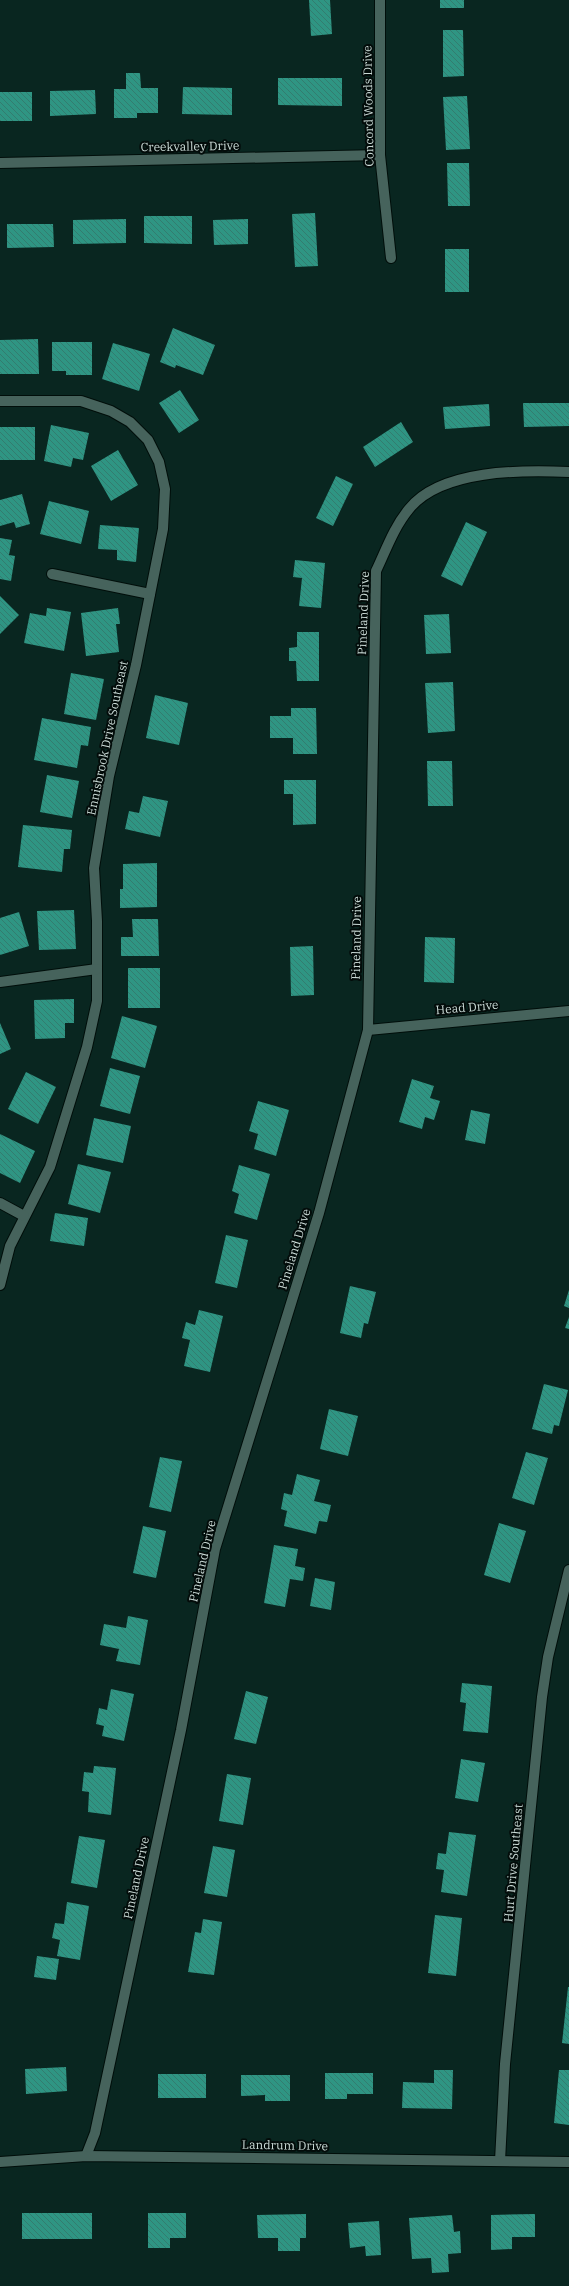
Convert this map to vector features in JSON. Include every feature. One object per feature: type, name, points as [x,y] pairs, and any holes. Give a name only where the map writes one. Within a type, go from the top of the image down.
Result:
[{"type":"street","name":"Concord Woods Drive","points":[[380,0],[380,155],[391,258]]},
{"type":"street","name":"Creekvalley Drive","points":[[0,163],[380,155]]},
{"type":"street","name":"Ennisbrook Drive Southeast","points":[[0,402],[81,401],[111,411],[130,422],[148,440],[159,462],[166,489],[164,529],[136,665],[109,776],[94,868],[97,1000],[87,1047],[50,1167],[10,1246],[0,1285]]},
{"type":"street","name":"Pineland Drive","points":[[86,2156],[95,2133],[180,1738],[215,1549],[319,1213],[368,1030],[376,571],[390,540],[409,508],[433,489],[464,477],[542,471],[569,472]]},
{"type":"street","points":[[52,574],[150,594]]},
{"type":"street","points":[[0,982],[97,969]]},
{"type":"street","name":"Head Drive","points":[[368,1030],[569,1011]]},
{"type":"street","points":[[0,1203],[24,1216]]},
{"type":"street","name":"Hurt Drive Southeast","points":[[500,2161],[505,2064],[542,1697],[548,1657],[569,1570]]},
{"type":"street","name":"Landrum Drive","points":[[0,2162],[86,2156],[569,2162]]},
{"type":"building","points":[[309,0],[330,0],[332,34],[311,36]]},
{"type":"building","points":[[440,0],[464,0],[464,8],[440,8]]},
{"type":"building","points":[[443,30],[463,30],[464,76],[443,77]]},
{"type":"building","points":[[126,73],[140,73],[141,88],[158,88],[158,113],[137,113],[137,118],[114,118],[114,89],[126,89]]},
{"type":"building","points":[[278,78],[342,78],[342,106],[278,105]]},
{"type":"building","points":[[183,87],[232,88],[232,115],[182,114]]},
{"type":"building","points":[[95,90],[96,114],[50,116],[50,91]]},
{"type":"building","points":[[0,92],[32,92],[32,121],[0,121]]},
{"type":"building","points":[[467,96],[470,149],[446,150],[443,97]]},
{"type":"building","points":[[447,163],[469,163],[470,206],[448,206]]},
{"type":"building","points":[[315,213],[318,266],[295,267],[292,214]]},
{"type":"building","points":[[144,216],[192,216],[192,244],[144,243]]},
{"type":"building","points":[[126,219],[126,243],[73,244],[73,220]]},
{"type":"building","points":[[248,219],[248,244],[214,245],[213,220]]},
{"type":"building","points":[[7,224],[53,224],[54,247],[7,248]]},
{"type":"building","points":[[445,249],[469,249],[469,292],[445,292]]},
{"type":"building","points":[[173,328],[215,345],[203,375],[176,365],[175,368],[160,362]]},
{"type":"building","points":[[38,339],[39,374],[0,374],[0,340]]},
{"type":"building","points":[[52,342],[92,342],[92,375],[66,375],[66,371],[52,371]]},
{"type":"building","points":[[113,343],[150,354],[139,391],[102,379]]},
{"type":"building","points":[[180,390],[199,420],[179,433],[159,403]]},
{"type":"building","points":[[523,403],[569,403],[569,426],[524,427]]},
{"type":"building","points":[[489,404],[490,426],[445,429],[443,407]]},
{"type":"building","points":[[401,422],[413,442],[375,467],[363,447]]},
{"type":"building","points":[[51,425],[89,433],[83,460],[73,458],[71,467],[44,461]]},
{"type":"building","points":[[0,427],[35,427],[35,460],[0,460]]},
{"type":"building","points":[[118,450],[138,485],[111,501],[91,466]]},
{"type":"building","points":[[336,476],[353,484],[333,526],[316,518]]},
{"type":"building","points":[[22,494],[30,524],[16,528],[14,522],[0,526],[0,500]]},
{"type":"building","points":[[49,501],[89,511],[81,544],[40,534]]},
{"type":"building","points":[[466,522],[487,532],[462,586],[441,576]]},
{"type":"building","points":[[100,525],[139,528],[136,562],[117,560],[117,550],[98,549]]},
{"type":"building","points":[[0,538],[12,540],[9,555],[15,556],[11,581],[0,579]]},
{"type":"building","points":[[295,560],[325,563],[321,608],[299,606],[302,578],[293,577]]},
{"type":"building","points":[[0,596],[19,615],[0,634]]},
{"type":"building","points":[[47,608],[71,612],[64,651],[24,643],[30,613],[46,616]]},
{"type":"building","points":[[118,608],[120,624],[116,624],[119,652],[86,656],[81,613]]},
{"type":"building","points":[[449,614],[451,653],[426,654],[424,615]]},
{"type":"building","points":[[297,632],[319,632],[319,681],[297,681],[296,661],[289,661],[289,648],[297,647]]},
{"type":"building","points":[[71,673],[104,679],[96,720],[64,714]]},
{"type":"building","points":[[453,682],[455,731],[428,733],[425,683]]},
{"type":"building","points":[[155,695],[188,703],[179,745],[146,738]]},
{"type":"building","points":[[291,708],[316,708],[317,754],[293,754],[293,738],[270,738],[270,716],[291,716]]},
{"type":"building","points":[[42,718],[91,727],[88,746],[81,745],[77,768],[34,760]]},
{"type":"building","points":[[427,761],[452,761],[453,806],[428,806]]},
{"type":"building","points":[[47,775],[79,781],[72,818],[40,812]]},
{"type":"building","points":[[284,780],[316,780],[316,824],[293,825],[293,794],[284,794]]},
{"type":"building","points":[[143,796],[168,801],[160,837],[125,829],[129,811],[139,813]]},
{"type":"building","points":[[23,825],[72,830],[70,849],[64,849],[62,872],[18,867]]},
{"type":"building","points":[[157,863],[157,907],[120,908],[120,889],[123,889],[123,864]]},
{"type":"building","points":[[74,910],[76,949],[39,950],[37,911]]},
{"type":"building","points":[[19,912],[29,946],[0,955],[0,918]]},
{"type":"building","points":[[132,919],[158,919],[159,956],[121,956],[121,937],[133,937]]},
{"type":"building","points":[[425,937],[455,938],[454,983],[424,982]]},
{"type":"building","points":[[313,946],[314,995],[291,996],[290,947]]},
{"type":"building","points":[[128,968],[160,968],[160,1008],[128,1008]]},
{"type":"building","points":[[74,999],[74,1023],[65,1023],[65,1038],[35,1039],[34,1000]]},
{"type":"building","points":[[122,1016],[157,1026],[145,1068],[111,1058]]},
{"type":"building","points":[[0,1023],[11,1049],[0,1054]]},
{"type":"building","points":[[110,1068],[140,1076],[130,1114],[100,1106]]},
{"type":"building","points":[[26,1072],[56,1087],[38,1124],[8,1109]]},
{"type":"building","points":[[412,1079],[434,1086],[430,1098],[440,1101],[434,1120],[425,1117],[422,1129],[399,1122]]},
{"type":"building","points":[[258,1101],[289,1110],[276,1156],[254,1149],[258,1134],[249,1131]]},
{"type":"building","points":[[471,1110],[490,1114],[485,1144],[465,1140]]},
{"type":"building","points":[[94,1118],[131,1126],[123,1163],[86,1155]]},
{"type":"building","points":[[0,1134],[35,1151],[20,1183],[0,1173]]},
{"type":"building","points":[[78,1164],[111,1172],[100,1213],[68,1204]]},
{"type":"building","points":[[239,1165],[270,1174],[257,1220],[234,1213],[239,1194],[232,1191]]},
{"type":"building","points":[[55,1213],[88,1218],[84,1246],[50,1241]]},
{"type":"building","points":[[226,1235],[248,1240],[237,1288],[215,1283]]},
{"type":"building","points":[[350,1286],[376,1292],[368,1324],[364,1323],[361,1338],[340,1333]]},
{"type":"building","points":[[569,1290],[569,1308],[564,1306]]},
{"type":"building","points":[[199,1310],[223,1316],[210,1372],[184,1366],[190,1340],[182,1338],[186,1322],[195,1325]]},
{"type":"building","points":[[569,1317],[569,1329],[565,1328]]},
{"type":"building","points":[[544,1384],[568,1390],[559,1426],[554,1425],[552,1434],[532,1429]]},
{"type":"building","points":[[329,1409],[358,1416],[348,1456],[320,1449]]},
{"type":"building","points":[[526,1452],[548,1458],[534,1505],[512,1498]]},
{"type":"building","points":[[160,1457],[182,1461],[171,1512],[149,1507]]},
{"type":"building","points":[[297,1474],[320,1480],[314,1501],[331,1505],[327,1522],[319,1521],[316,1534],[284,1526],[287,1511],[281,1509],[284,1493],[292,1495]]},
{"type":"building","points":[[499,1523],[526,1531],[510,1583],[484,1575]]},
{"type":"building","points":[[143,1526],[166,1531],[156,1578],[133,1573]]},
{"type":"building","points":[[274,1545],[298,1549],[295,1566],[305,1568],[303,1581],[290,1579],[285,1607],[264,1603]]},
{"type":"building","points":[[315,1578],[335,1582],[331,1610],[310,1606]]},
{"type":"building","points":[[128,1616],[148,1620],[140,1665],[116,1661],[119,1649],[100,1645],[104,1624],[126,1628]]},
{"type":"building","points":[[462,1683],[492,1686],[488,1733],[463,1731],[466,1703],[460,1702]]},
{"type":"building","points":[[111,1689],[134,1694],[124,1741],[102,1736],[104,1726],[96,1724],[99,1708],[107,1710]]},
{"type":"building","points":[[246,1691],[268,1697],[256,1744],[234,1739]]},
{"type":"building","points":[[461,1759],[485,1763],[478,1802],[455,1798]]},
{"type":"building","points":[[94,1766],[116,1768],[111,1815],[88,1812],[89,1792],[82,1791],[84,1772],[93,1773]]},
{"type":"building","points":[[227,1774],[251,1778],[243,1825],[219,1821]]},
{"type":"building","points":[[449,1832],[476,1835],[467,1896],[441,1892],[444,1870],[436,1869],[438,1853],[446,1854]]},
{"type":"building","points":[[79,1836],[105,1840],[97,1888],[71,1883]]},
{"type":"building","points":[[213,1846],[235,1850],[227,1897],[204,1893]]},
{"type":"building","points":[[67,1902],[89,1906],[80,1960],[57,1956],[60,1940],[52,1938],[55,1923],[64,1924]]},
{"type":"building","points":[[435,1915],[462,1918],[456,1976],[428,1973]]},
{"type":"building","points":[[203,1919],[222,1922],[214,1975],[188,1972],[195,1932],[201,1933]]},
{"type":"building","points":[[37,1956],[59,1959],[56,1980],[34,1977]]},
{"type":"building","points":[[569,1987],[569,2044],[562,2043]]},
{"type":"building","points":[[66,2067],[67,2091],[26,2094],[25,2069]]},
{"type":"building","points":[[434,2070],[453,2070],[452,2109],[402,2108],[403,2082],[434,2083]]},
{"type":"building","points":[[559,2070],[569,2070],[569,2125],[554,2123]]},
{"type":"building","points":[[325,2073],[373,2073],[373,2094],[347,2094],[347,2099],[325,2099]]},
{"type":"building","points":[[158,2074],[206,2074],[206,2098],[158,2098]]},
{"type":"building","points":[[241,2075],[290,2075],[290,2101],[265,2101],[265,2095],[241,2096]]},
{"type":"building","points":[[22,2213],[92,2213],[92,2239],[22,2239]]},
{"type":"building","points":[[148,2213],[186,2213],[186,2238],[170,2238],[170,2248],[148,2248]]},
{"type":"building","points":[[306,2214],[306,2238],[300,2238],[300,2251],[278,2251],[278,2238],[258,2238],[257,2215]]},
{"type":"building","points":[[535,2214],[535,2237],[512,2237],[512,2249],[491,2250],[491,2215]]},
{"type":"building","points":[[452,2215],[454,2232],[460,2231],[461,2253],[448,2254],[449,2272],[432,2273],[431,2258],[412,2259],[409,2218]]},
{"type":"building","points":[[379,2221],[381,2255],[366,2256],[365,2246],[350,2248],[348,2223]]}]
